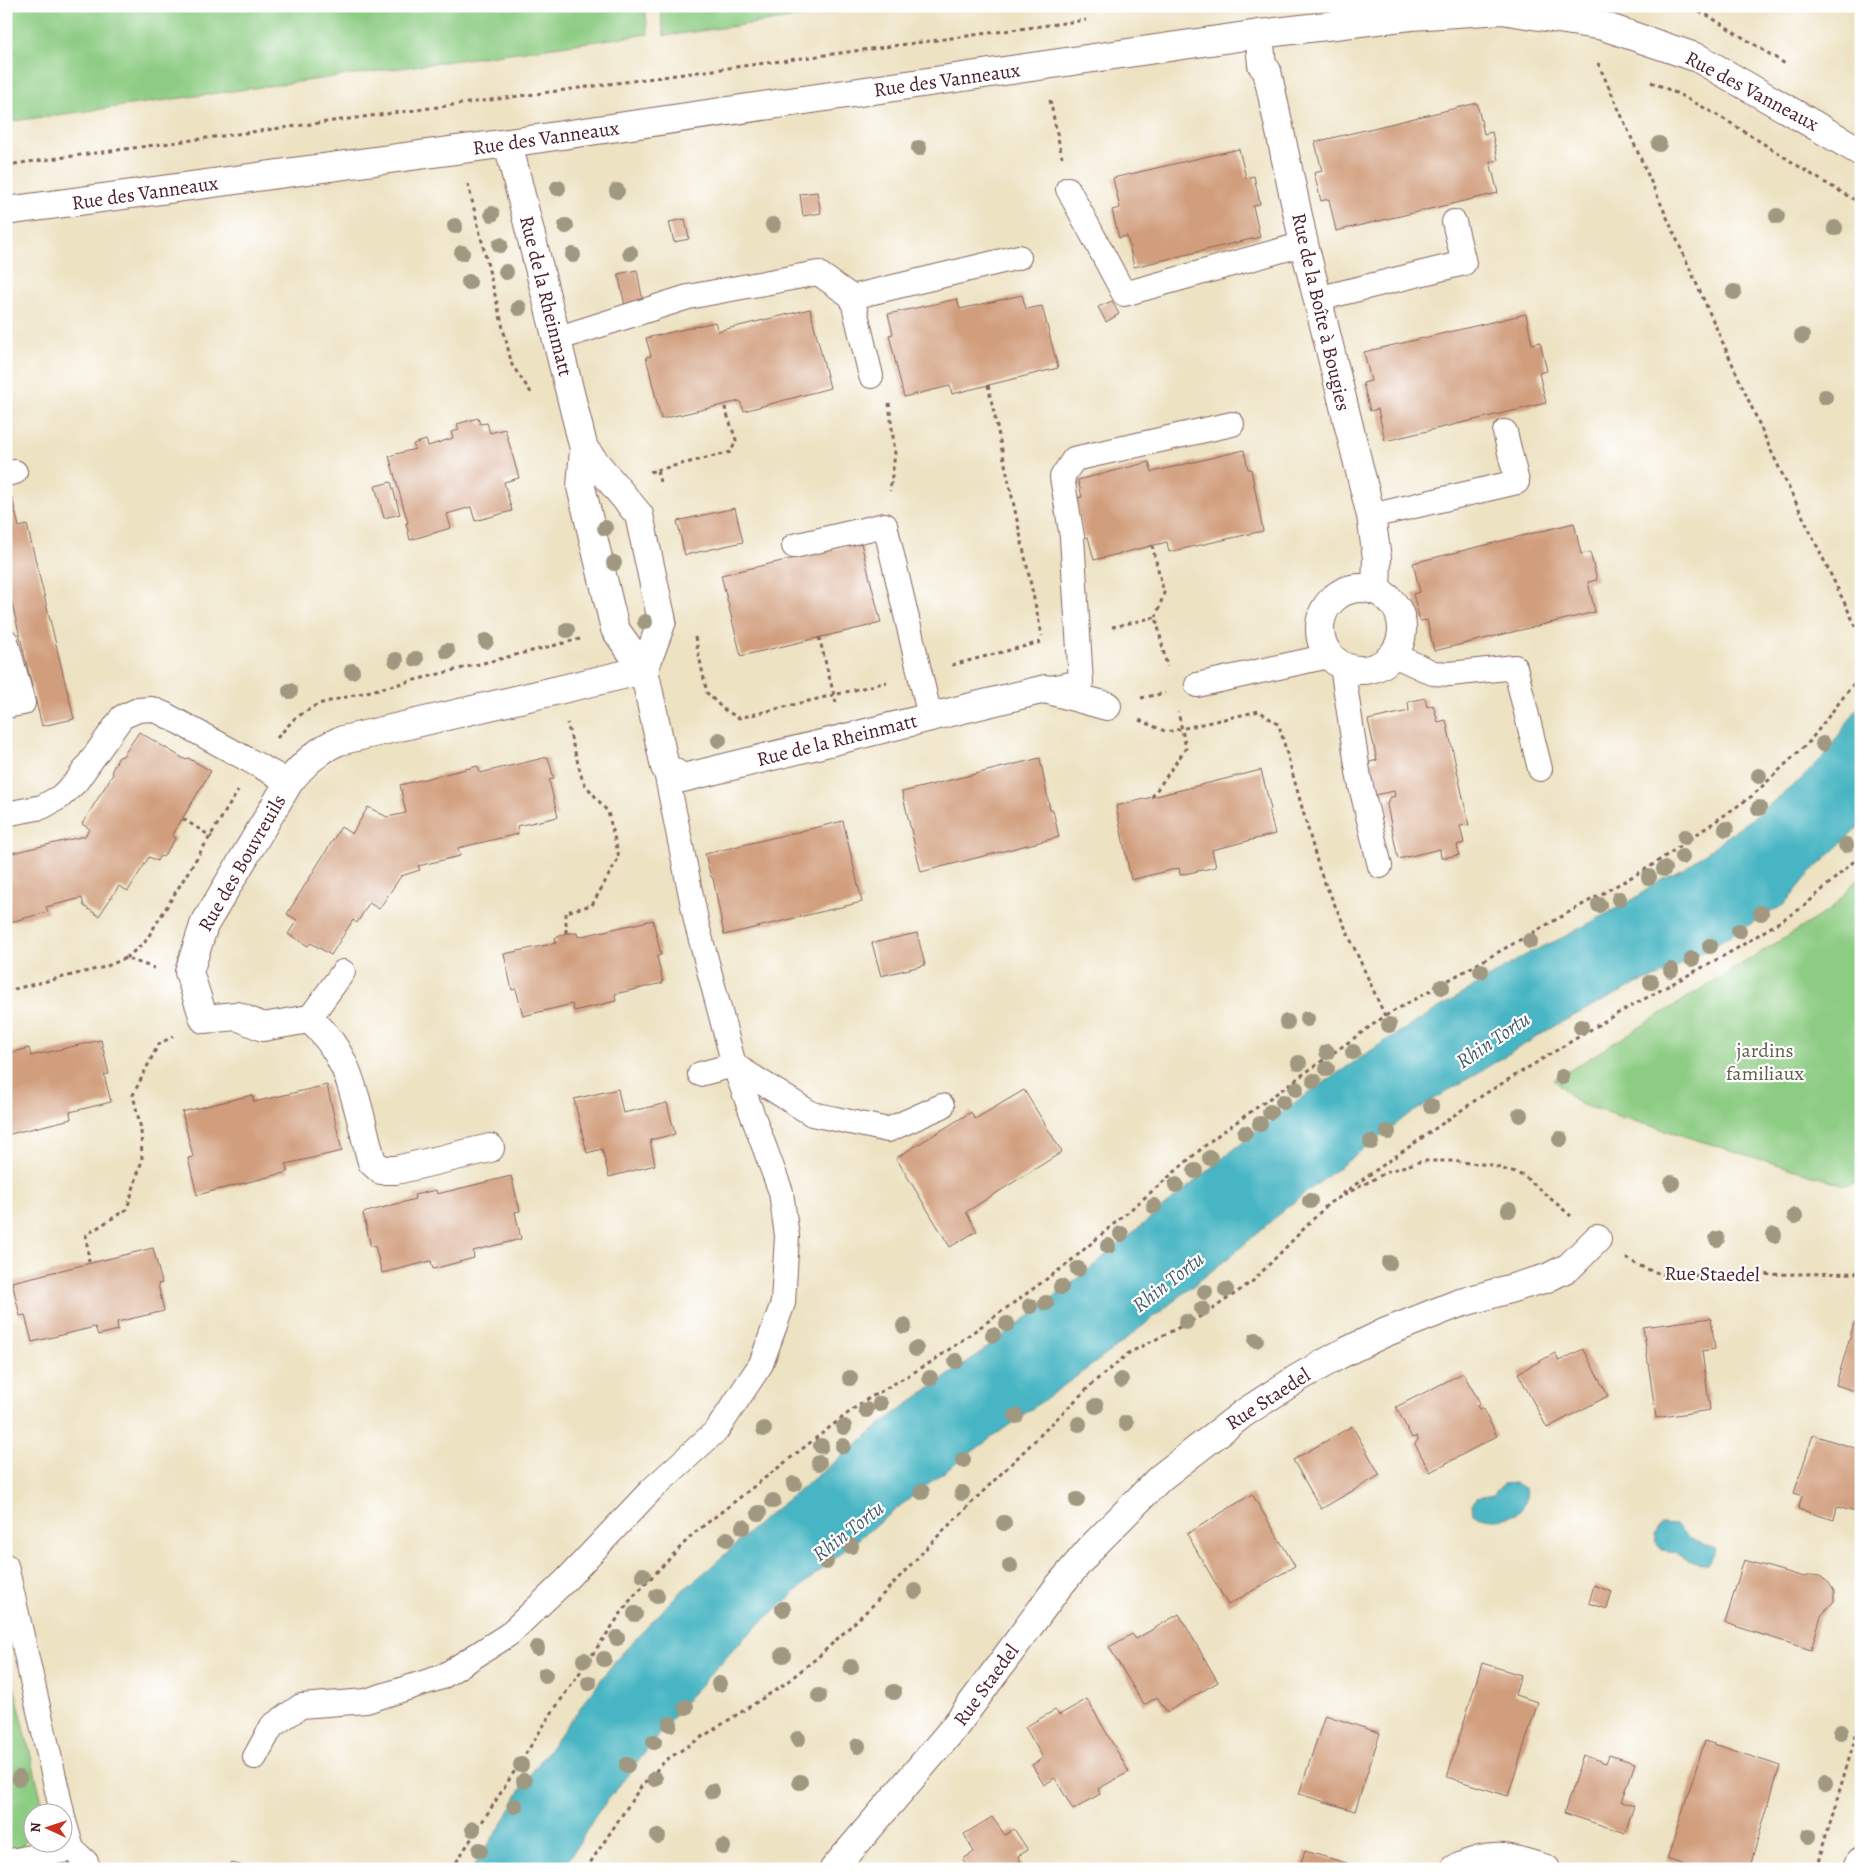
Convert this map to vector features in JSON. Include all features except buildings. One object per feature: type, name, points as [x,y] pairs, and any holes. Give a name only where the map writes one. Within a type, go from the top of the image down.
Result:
[{"type":"street","name":"Rue des Vanneaux","points":[[6,211],[460,150],[1259,34],[1411,16],[1502,10],[1527,10],[1603,26],[1698,58],[1861,152]]},
{"type":"street","name":"Rue de la Boîte à Bougies","points":[[1259,34],[1262,65],[1267,71],[1304,244],[1370,516],[1376,558],[1376,590]]},
{"type":"street","name":"Rue de la Rheinmatt","points":[[508,143],[584,449],[581,487],[615,629],[644,670],[665,767],[683,778],[1045,689],[1107,706]]},
{"type":"street","name":"Rue de la Rheinmatt","points":[[584,449],[639,515],[662,621],[644,670]]},
{"type":"street","points":[[1363,588],[1376,590],[1387,597],[1401,618],[1400,643],[1394,654],[1386,663],[1364,671],[1336,661],[1322,644],[1320,631],[1322,617],[1328,605],[1337,595],[1349,590],[1363,588]]},
{"type":"street","name":"Rue des Bouvreuils","points":[[189,972],[204,925],[289,782],[300,768],[324,748],[339,741],[644,670]]},
{"type":"street","points":[[189,972],[204,1019],[237,1016],[263,1026],[310,1019],[324,1032],[346,1067],[372,1162],[381,1170],[396,1170],[490,1148]]},
{"type":"street","name":"Rue Staedel","points":[[834,1869],[903,1791],[953,1729],[1063,1580],[1091,1548],[1160,1478],[1244,1413],[1314,1369],[1384,1333],[1427,1315],[1457,1304],[1547,1278],[1569,1267],[1598,1239]]},
{"type":"street","points":[[1455,1869],[1475,1860],[1505,1856],[1546,1869]]},
{"type":"street","points":[[1858,1869],[1861,1861]]},
{"type":"lane","points":[[1068,189],[1124,294],[1304,244]]},
{"type":"lane","points":[[1317,299],[1464,263],[1454,222]]},
{"type":"lane","points":[[852,297],[1019,256]]},
{"type":"lane","points":[[556,339],[688,297],[818,273],[852,297],[871,376]]},
{"type":"lane","points":[[1045,689],[1081,682],[1072,537],[1062,477],[1074,459],[1232,424]]},
{"type":"lane","points":[[1370,516],[1517,482],[1505,432]]},
{"type":"lane","points":[[794,546],[886,524],[930,717]]},
{"type":"lane","points":[[6,641],[23,703],[6,706]]},
{"type":"lane","points":[[1394,654],[1433,673],[1450,674],[1515,667],[1540,769]]},
{"type":"lane","points":[[1197,685],[1336,661],[1359,778],[1380,866]]},
{"type":"lane","points":[[6,814],[42,807],[60,797],[76,782],[122,716],[138,710],[152,710],[164,714],[254,765],[289,782]]},
{"type":"lane","points":[[255,1756],[272,1726],[301,1706],[366,1701],[442,1677],[508,1635],[565,1581],[651,1490],[717,1430],[761,1364],[783,1302],[788,1236],[781,1192],[734,1065],[697,925],[665,767]]},
{"type":"lane","points":[[310,1019],[343,972]]},
{"type":"lane","points":[[700,1074],[734,1065],[812,1114],[888,1130],[942,1106]]},
{"type":"lane","points":[[6,1566],[60,1802]]},
{"type":"lane","points":[[72,1849],[86,1862],[89,1869]]},
{"type":"lane","points":[[6,1862],[57,1852]]},
{"type":"path","points":[[1684,6],[1707,15],[1788,66]]},
{"type":"path","points":[[6,165],[1094,20]]},
{"type":"path","points":[[1607,65],[1594,60],[1600,65],[1605,76],[1773,455],[1861,637]]},
{"type":"path","points":[[1642,78],[1732,122],[1831,187],[1861,203]]},
{"type":"path","points":[[1056,95],[1046,96],[1052,103],[1068,189]]},
{"type":"path","points":[[460,150],[512,365],[535,398]]},
{"type":"path","points":[[871,376],[890,405],[895,454],[886,524]]},
{"type":"path","points":[[988,385],[1043,642]]},
{"type":"path","points":[[641,474],[731,452],[736,440],[724,405]]},
{"type":"path","points":[[657,470],[661,490]]},
{"type":"path","points":[[1152,545],[1164,593],[1156,617],[1186,748],[1152,797]]},
{"type":"path","points":[[694,635],[707,693],[723,709],[739,718],[1043,642],[1156,617]]},
{"type":"path","points":[[819,637],[844,738]]},
{"type":"path","points":[[6,991],[105,967],[126,958],[145,942],[254,765],[268,746],[295,718],[318,704],[587,638]]},
{"type":"path","points":[[452,1869],[551,1714],[631,1599],[693,1534],[861,1403],[933,1361],[1066,1265],[1214,1138],[1385,1016],[1651,866],[1752,796],[1809,742],[1861,674]]},
{"type":"path","points":[[1107,706],[1197,685]]},
{"type":"path","points":[[559,691],[583,782],[608,812],[619,857],[592,905],[566,912],[566,933]]},
{"type":"path","points":[[1107,706],[1168,732],[1259,711],[1279,725],[1320,872],[1385,1016]]},
{"type":"path","points":[[586,1869],[640,1788],[666,1760],[782,1686],[818,1657],[872,1606],[938,1536],[1095,1380],[1129,1353],[1207,1313],[1253,1281],[1329,1203],[1483,1095],[1613,1016],[1736,949],[1803,908],[1861,855]]},
{"type":"path","points":[[126,958],[149,967],[189,972]]},
{"type":"path","points":[[89,1262],[86,1235],[127,1209],[142,1160],[141,1129],[133,1095],[158,1045],[204,1019]]},
{"type":"path","points":[[1329,1203],[1390,1171],[1422,1161],[1492,1165],[1524,1176],[1598,1239]]},
{"type":"path","name":"Rue Staedel","points":[[1598,1239],[1640,1267],[1658,1274],[1675,1276],[1861,1273]]},
{"type":"path","points":[[1816,1869],[1861,1719]]},
{"type":"green space","points":[[6,6],[645,6],[648,34],[6,122]]},
{"type":"green space","points":[[660,6],[877,6],[664,36]]},
{"type":"green space","name":"jardins familiaux","points":[[1861,875],[1861,1182],[1845,1185],[1579,1104],[1554,1080],[1831,909]]},
{"type":"green space","points":[[6,1652],[42,1802],[22,1802],[22,1846],[20,1849],[6,1851]]},
{"type":"water","name":"Rhin Tortu","points":[[1861,703],[1861,825],[1810,873],[1785,904],[1660,976],[1636,984],[1558,1024],[1405,1117],[1286,1208],[1233,1254],[1106,1355],[933,1480],[828,1563],[746,1636],[688,1698],[596,1815],[563,1869],[472,1869],[504,1821],[524,1783],[615,1661],[677,1595],[761,1521],[898,1411],[990,1346],[1076,1280],[1219,1161],[1291,1105],[1385,1041],[1529,953],[1562,938],[1634,899],[1661,879],[1684,869],[1754,817],[1799,781],[1825,755]]},
{"type":"water","points":[[1516,1483],[1525,1489],[1526,1499],[1523,1507],[1517,1513],[1500,1519],[1490,1519],[1473,1513],[1472,1504],[1477,1498],[1493,1495],[1503,1484]]},
{"type":"water","points":[[1661,1523],[1675,1524],[1688,1537],[1716,1548],[1709,1564],[1700,1564],[1676,1552],[1667,1552],[1660,1548],[1654,1534]]}]
